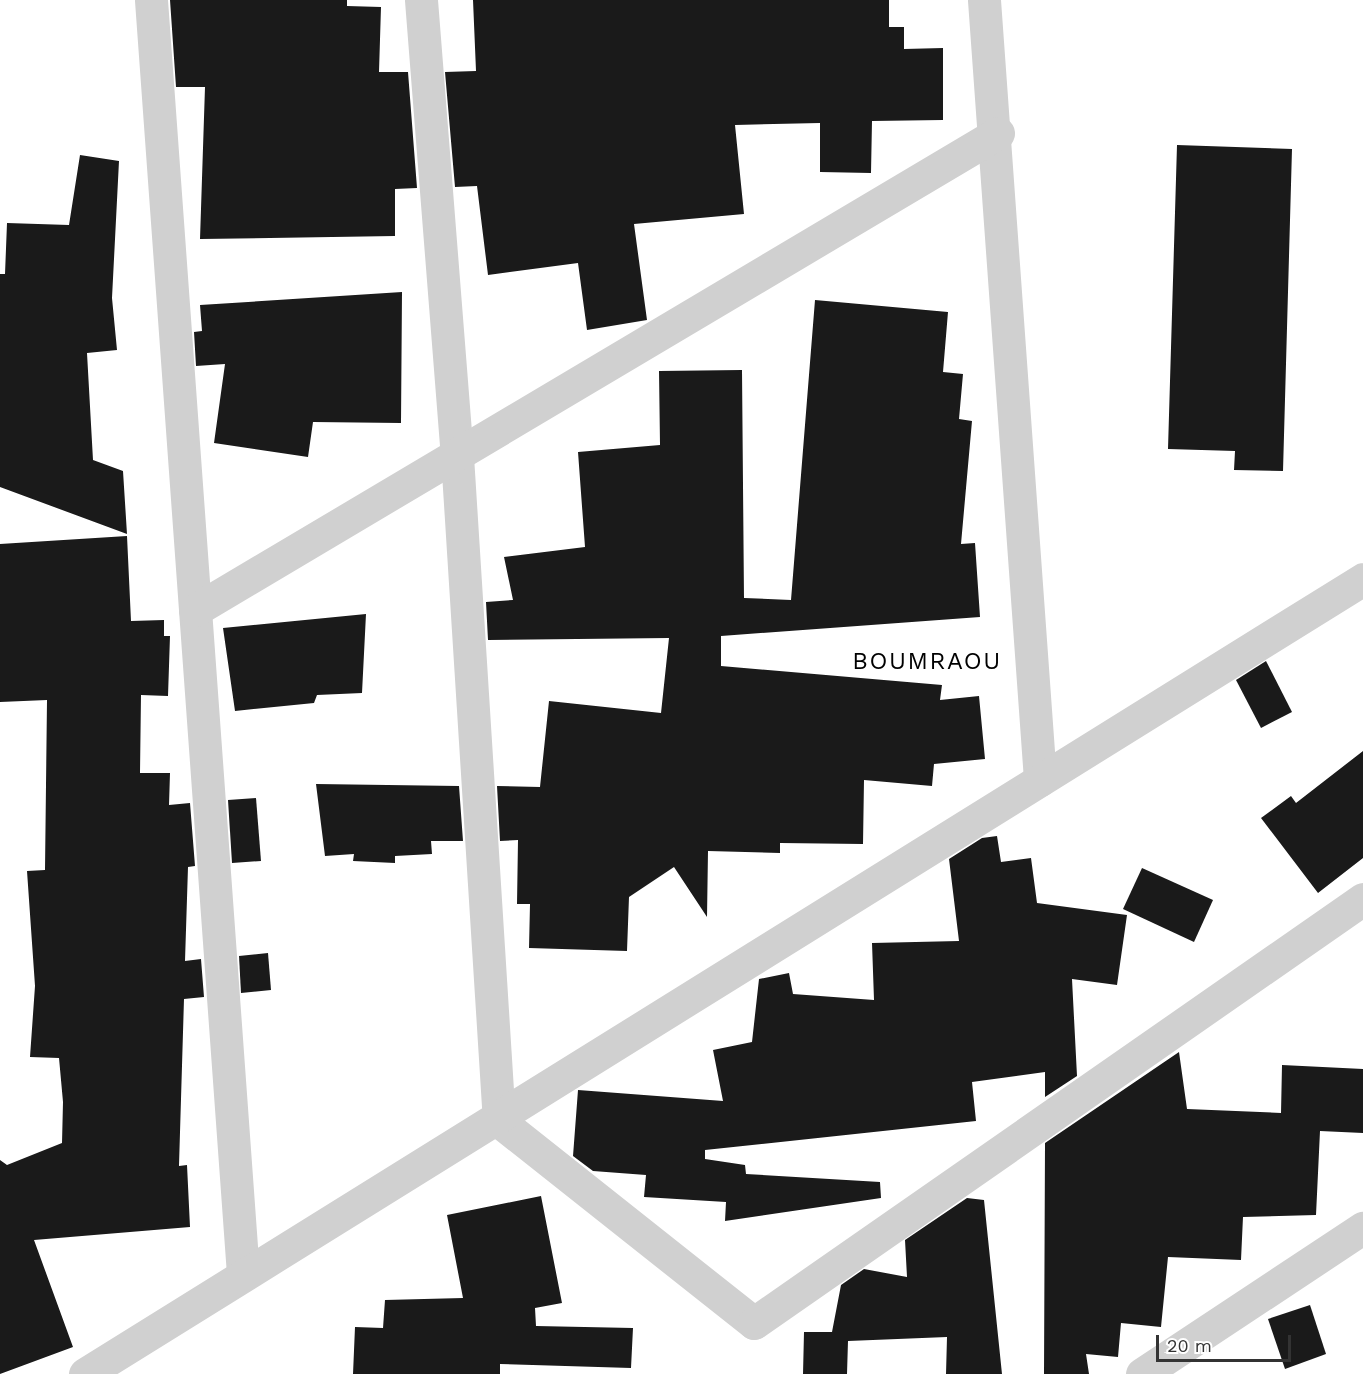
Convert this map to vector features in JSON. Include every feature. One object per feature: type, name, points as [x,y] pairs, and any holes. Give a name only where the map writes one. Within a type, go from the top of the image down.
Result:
[{"type":"street","points":[[151,0],[243,1275]]},
{"type":"street","points":[[421,0],[457,456],[500,1121],[754,1323],[1363,899]]},
{"type":"street","points":[[984,0],[998,133],[1040,780]]},
{"type":"street","points":[[195,610],[998,133]]},
{"type":"street","points":[[85,1374],[243,1275],[500,1121],[1363,579]]},
{"type":"street","points":[[1142,1374],[1363,1228]]},
{"type":"building","points":[[170,0],[347,0],[347,6],[381,7],[379,72],[408,72],[417,188],[395,189],[395,236],[200,239],[205,87],[176,87]]},
{"type":"building","points":[[473,0],[889,0],[889,27],[904,27],[904,49],[943,48],[943,120],[872,121],[871,173],[820,172],[820,123],[735,125],[744,214],[634,224],[647,320],[587,330],[578,263],[488,275],[477,186],[455,187],[445,72],[476,71]]},
{"type":"building","points":[[1177,145],[1292,149],[1283,471],[1234,470],[1235,451],[1168,449]]},
{"type":"building","points":[[80,155],[119,161],[112,298],[117,350],[87,353],[93,460],[123,471],[127,534],[0,487],[0,274],[5,274],[7,223],[69,225]]},
{"type":"building","points":[[402,292],[401,423],[313,422],[308,457],[214,443],[225,364],[196,366],[194,332],[202,331],[200,305]]},
{"type":"building","points":[[815,300],[948,312],[943,372],[963,374],[959,419],[972,421],[961,544],[975,543],[980,617],[721,636],[721,666],[942,685],[940,700],[979,696],[985,759],[934,764],[932,786],[864,780],[863,844],[780,843],[780,853],[708,851],[707,917],[674,867],[629,897],[627,951],[529,948],[530,904],[517,904],[518,840],[500,841],[497,786],[540,787],[549,701],[661,713],[669,638],[488,640],[486,602],[513,600],[504,557],[585,547],[578,452],[660,445],[659,371],[742,370],[744,598],[791,600]]},
{"type":"building","points":[[127,536],[131,621],[164,620],[164,636],[170,636],[168,696],[141,695],[140,773],[170,773],[169,805],[190,803],[195,866],[188,867],[185,961],[201,959],[204,997],[184,999],[179,1166],[187,1165],[190,1227],[34,1240],[73,1347],[0,1374],[0,1160],[7,1165],[62,1143],[63,1102],[59,1058],[30,1057],[35,986],[27,871],[45,870],[47,700],[0,702],[0,544]]},
{"type":"building","points":[[366,614],[362,693],[317,695],[314,703],[235,711],[223,628]]},
{"type":"building","points":[[1266,661],[1292,712],[1261,728],[1236,680]]},
{"type":"building","points":[[1363,751],[1363,858],[1318,893],[1261,818],[1291,796],[1296,803]]},
{"type":"building","points":[[316,784],[459,786],[463,841],[431,841],[432,854],[395,856],[395,863],[353,861],[354,854],[325,856]]},
{"type":"building","points":[[256,798],[261,861],[232,863],[228,800]]},
{"type":"building","points":[[997,836],[1001,862],[1031,858],[1037,903],[1127,915],[1117,985],[1072,979],[1077,1076],[1045,1097],[1045,1072],[972,1082],[976,1121],[705,1150],[705,1159],[745,1165],[746,1174],[880,1182],[881,1198],[725,1221],[726,1202],[644,1197],[646,1175],[593,1171],[573,1156],[578,1090],[723,1101],[713,1050],[752,1042],[759,979],[789,973],[793,994],[874,1000],[872,943],[959,941],[949,859],[982,838]]},
{"type":"building","points":[[1142,868],[1213,900],[1194,942],[1123,909]]},
{"type":"building","points":[[268,953],[271,990],[241,993],[239,956]]},
{"type":"building","points":[[1179,1052],[1187,1109],[1281,1113],[1282,1065],[1363,1069],[1363,1133],[1320,1131],[1316,1215],[1243,1217],[1241,1260],[1168,1257],[1161,1327],[1121,1323],[1118,1357],[1086,1354],[1089,1374],[1044,1374],[1045,1143]]},
{"type":"building","points":[[541,1196],[562,1303],[535,1308],[536,1326],[633,1328],[631,1368],[500,1364],[500,1374],[353,1374],[355,1327],[383,1328],[385,1300],[463,1298],[447,1215]]},
{"type":"building","points":[[967,1198],[984,1200],[1002,1374],[946,1374],[947,1337],[848,1341],[847,1374],[803,1374],[804,1332],[832,1332],[841,1285],[864,1269],[907,1277],[905,1240]]},
{"type":"building","points":[[1310,1305],[1326,1354],[1285,1369],[1268,1319]]},
{"type":"district","name":"BOUMRAOU","points":[[927,662]]}]
